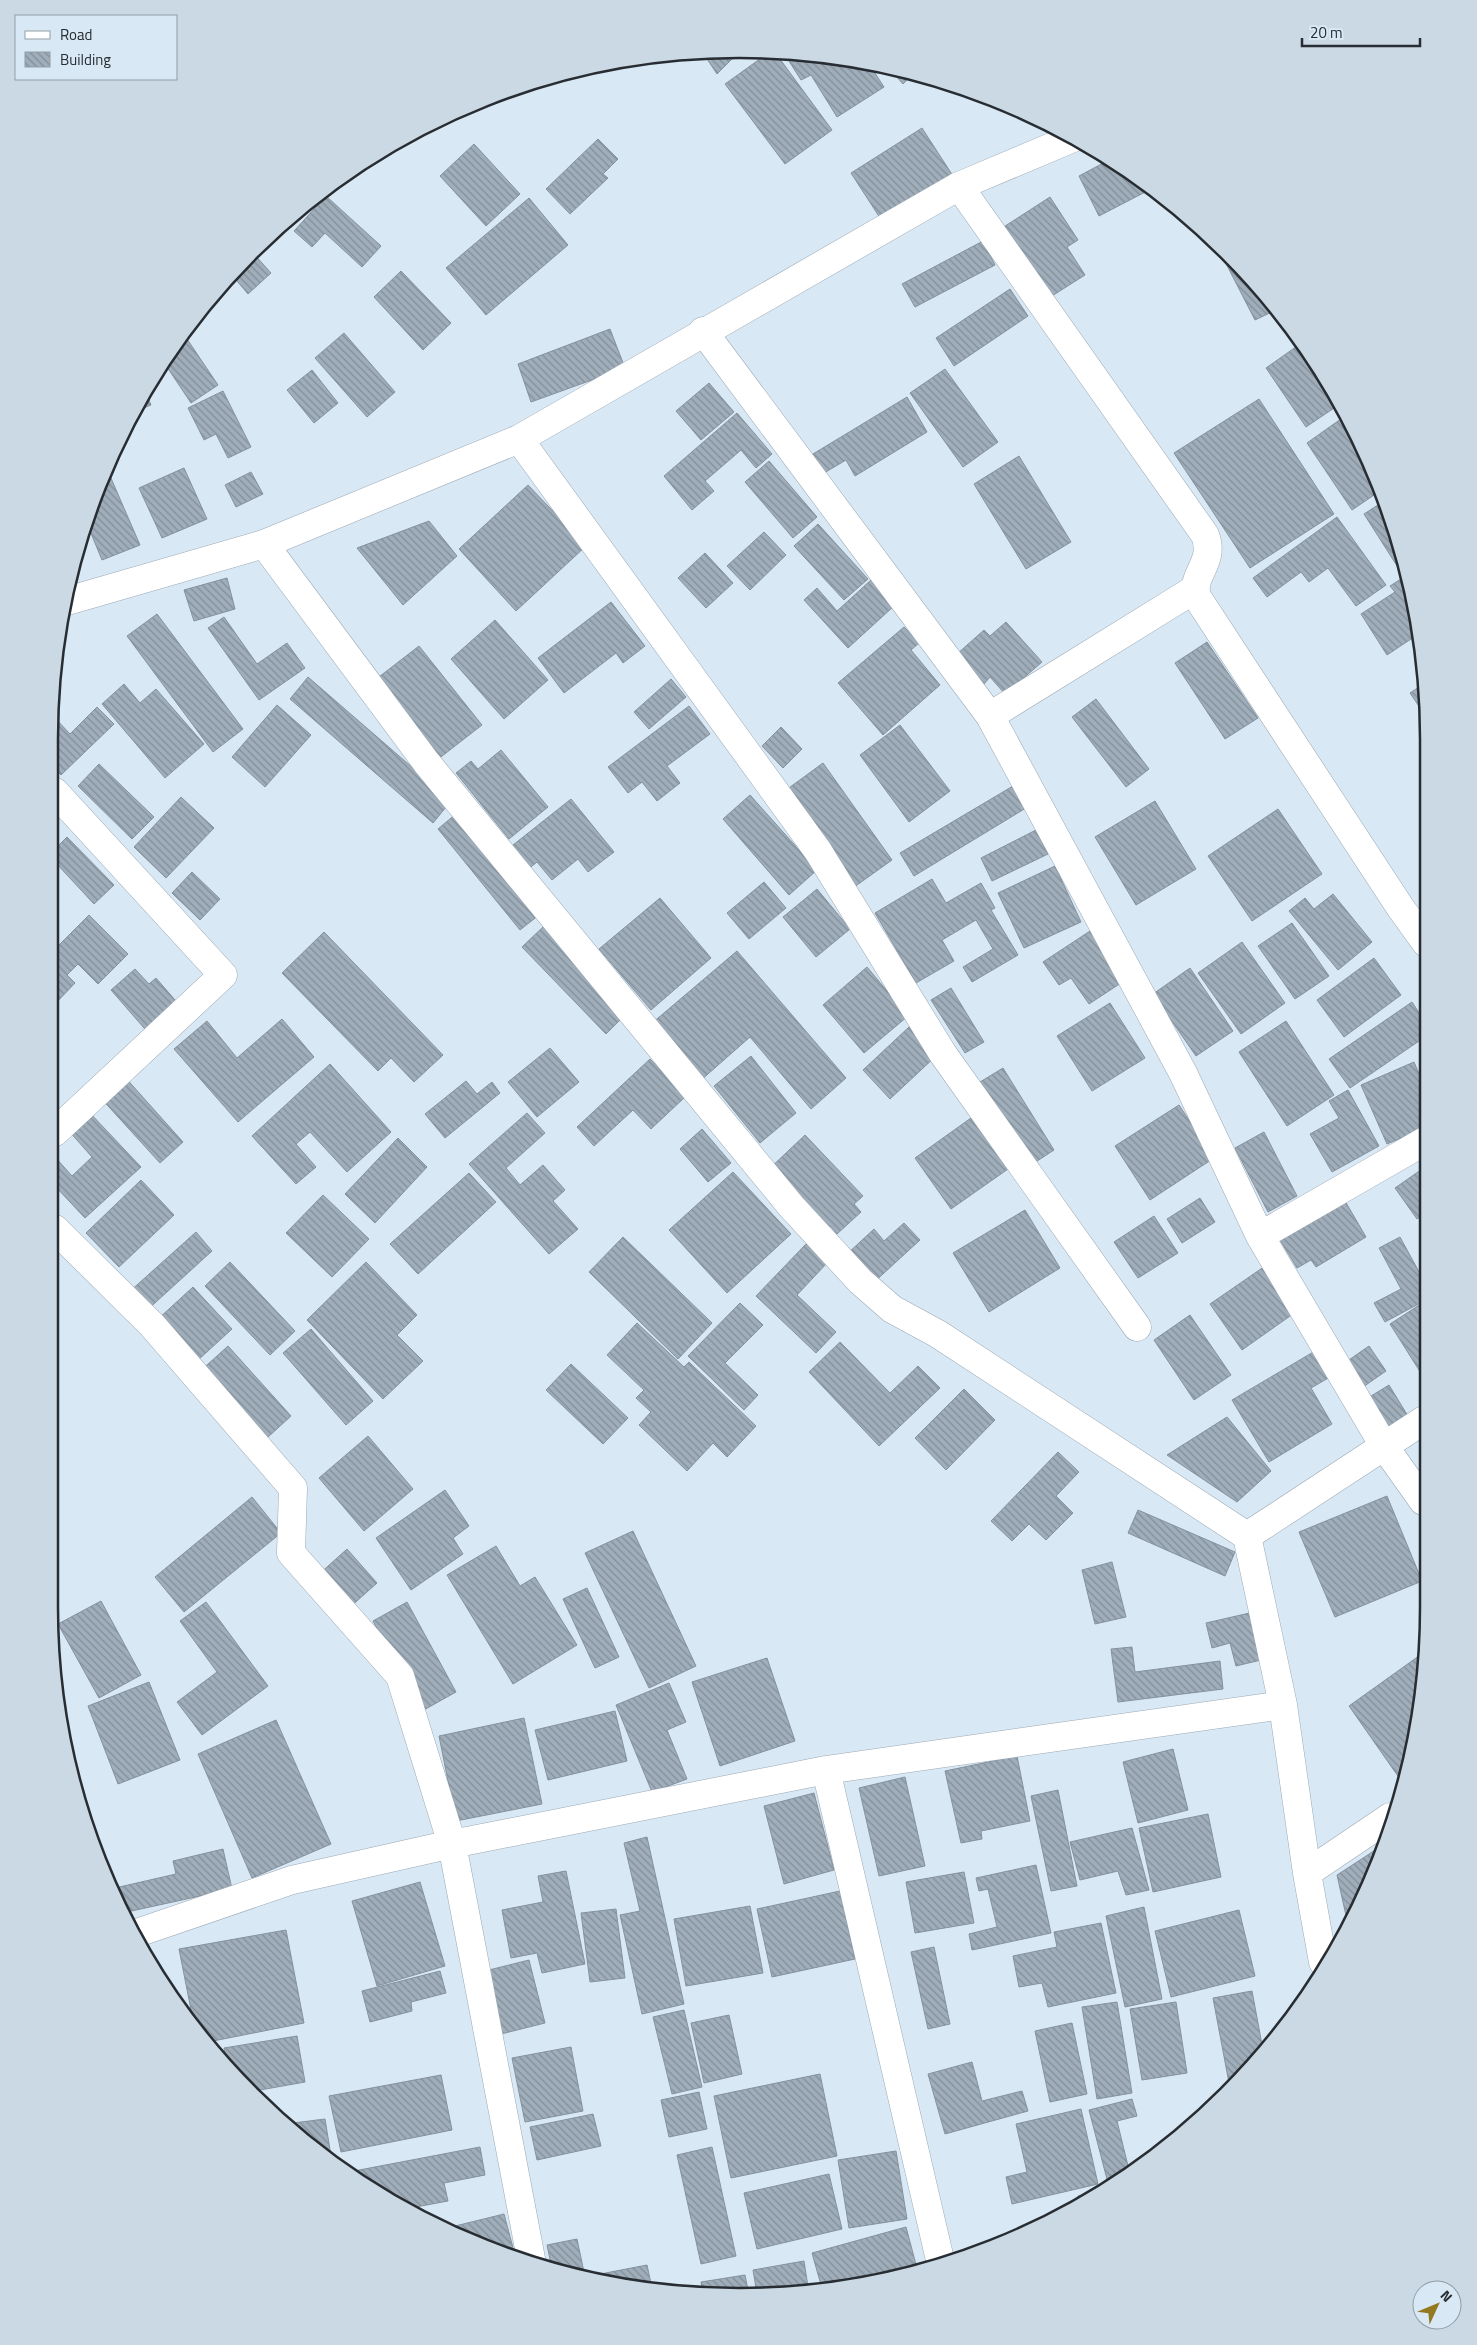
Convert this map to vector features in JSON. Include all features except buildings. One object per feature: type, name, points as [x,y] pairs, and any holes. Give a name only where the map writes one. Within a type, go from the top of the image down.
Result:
[{"type":"street","points":[[72,600],[264,544],[519,439],[703,331],[959,186],[1065,141]]},
{"type":"street","points":[[959,186],[1205,535],[1209,554],[1195,589],[990,716]]},
{"type":"street","points":[[703,331],[990,716],[1183,1073],[1260,1236],[1384,1446],[1420,1497]]},
{"type":"street","points":[[519,439],[818,851],[943,1054],[1137,1327]]},
{"type":"street","points":[[264,544],[426,762],[791,1206],[860,1281],[892,1308],[938,1334],[1247,1536],[1283,1705],[1307,1873],[1322,1957]]},
{"type":"street","points":[[1195,589],[1202,605],[1420,934]]},
{"type":"street","points":[[58,795],[223,975],[58,1129]]},
{"type":"street","points":[[1260,1236],[1420,1144]]},
{"type":"street","points":[[58,1232],[152,1325],[292,1488],[292,1553],[400,1676],[452,1844],[530,2254]]},
{"type":"street","points":[[1247,1536],[1420,1423]]},
{"type":"street","points":[[141,1932],[292,1880],[452,1844],[826,1770],[1283,1705]]},
{"type":"street","points":[[826,1770],[940,2256]]},
{"type":"street","points":[[1307,1873],[1384,1821]]}]
